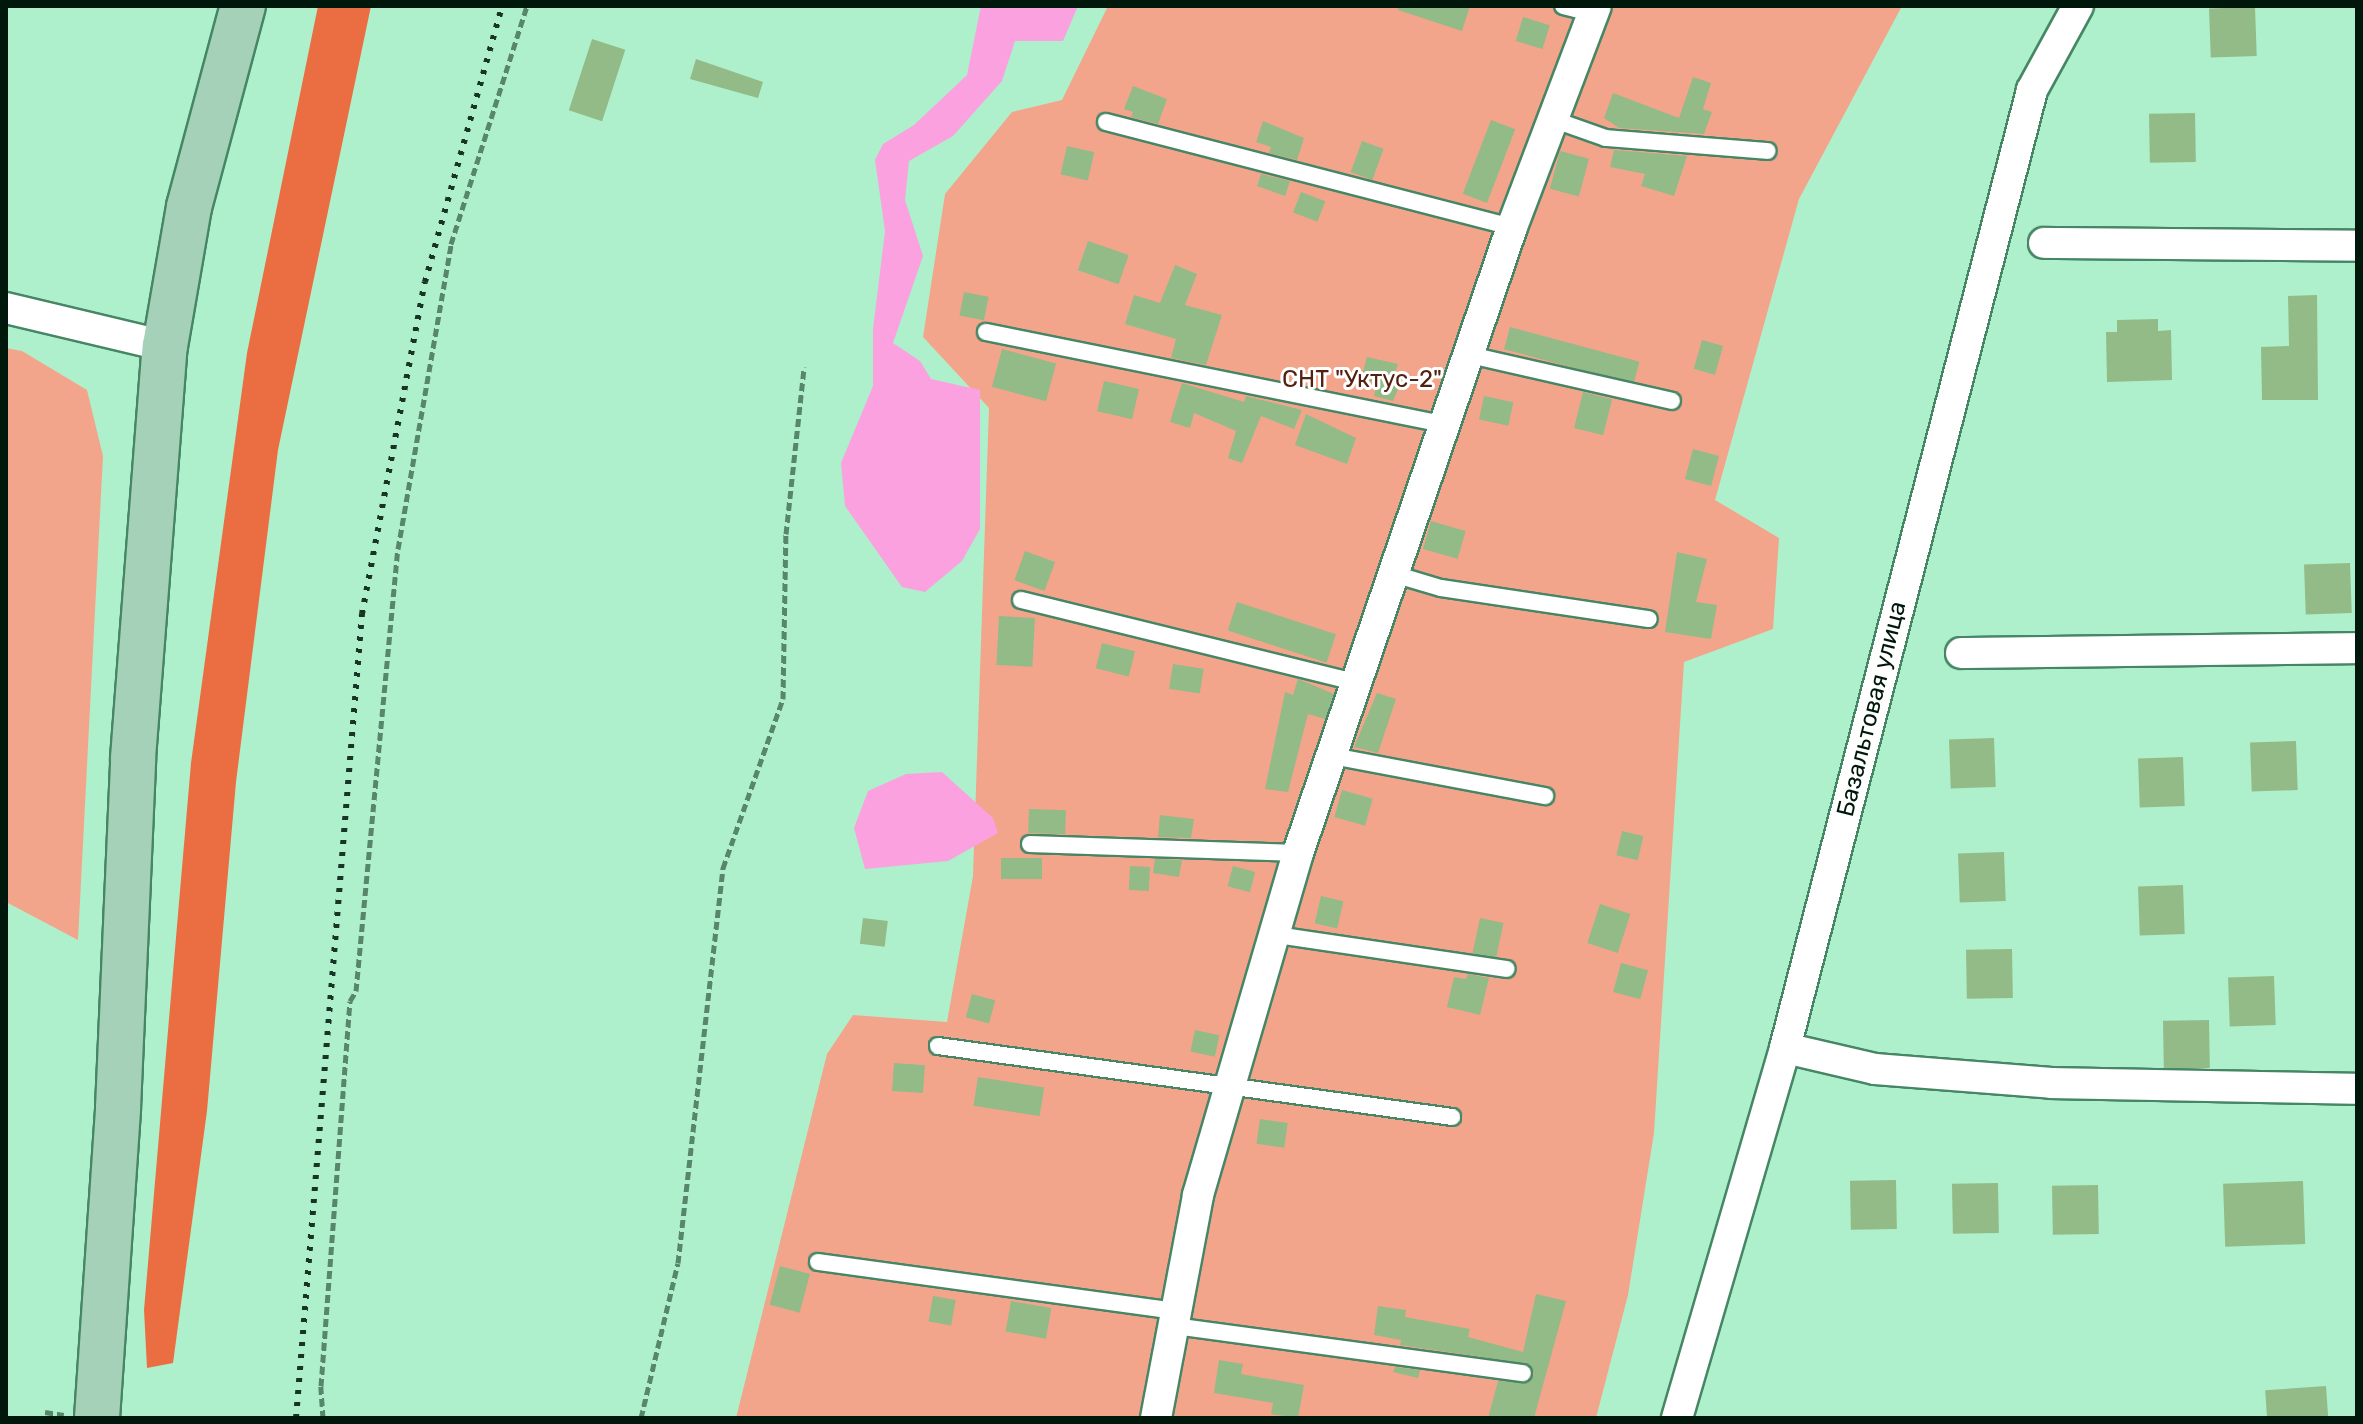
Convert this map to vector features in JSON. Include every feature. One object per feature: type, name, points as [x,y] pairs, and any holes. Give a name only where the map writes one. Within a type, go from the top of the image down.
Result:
[{"type":"main road","points":[[97,1418],[118,1108],[133,758],[165,346],[189,207],[243,6]]},
{"type":"street","name":"Базальтовая улица","points":[[1677,1418],[1785,1048],[2032,90],[2078,6]]},
{"type":"street","points":[[1156,1418],[1198,1195],[1277,935],[1298,853],[1356,682],[1397,575],[1512,227],[1552,119],[1584,8]]},
{"type":"street","points":[[2044,243],[2357,246]]},
{"type":"street","points":[[6,308],[165,346]]},
{"type":"street","points":[[1961,653],[2357,648]]},
{"type":"street","points":[[1785,1048],[1875,1069],[2051,1083],[2357,1089]]},
{"type":"lane","points":[[1552,119],[1606,138],[1767,151]]},
{"type":"lane","points":[[1106,122],[1512,227]]},
{"type":"lane","points":[[986,332],[1446,425]]},
{"type":"lane","points":[[1470,355],[1672,401]]},
{"type":"lane","points":[[1397,575],[1441,588],[1649,619]]},
{"type":"lane","points":[[1021,600],[1356,682]]},
{"type":"lane","points":[[1333,756],[1545,796]]},
{"type":"lane","points":[[1030,844],[1298,853]]},
{"type":"lane","points":[[1277,935],[1506,969]]},
{"type":"lane","points":[[938,1046],[1452,1117]]},
{"type":"lane","points":[[818,1262],[1523,1373]]},
{"type":"path","points":[[323,1418],[321,1386],[350,1001],[356,991],[398,549],[451,244],[527,6]]},
{"type":"path","points":[[641,1418],[678,1263],[723,868],[783,699],[786,534],[804,367]]},
{"type":"path","points":[[249,1418],[296,1418]]},
{"type":"green space","name":"СНТ \"Уктус-2\"","points":[[1108,6],[1902,6],[1799,199],[1715,500],[1779,538],[1773,629],[1684,662],[1654,1133],[1628,1295],[1596,1418],[736,1418],[827,1054],[853,1015],[947,1022],[973,876],[989,408],[923,337],[945,194],[1012,112],[1062,100]]},
{"type":"green space","points":[[6,348],[22,351],[87,390],[103,456],[78,940],[6,902]]},
{"type":"shaded area","points":[[318,6],[371,6],[278,450],[236,782],[207,1111],[173,1363],[147,1368],[144,1310],[191,763],[247,353]]},
{"type":"shaded area","points":[[981,6],[1078,6],[1063,41],[1015,41],[1002,81],[953,136],[909,161],[905,200],[923,256],[893,343],[920,361],[931,379],[980,390],[980,529],[962,561],[925,592],[902,587],[845,506],[841,463],[873,386],[873,329],[885,231],[875,160],[883,144],[914,125],[967,75]]},
{"type":"shaded area","points":[[942,772],[993,818],[998,833],[948,861],[865,869],[854,828],[868,791],[906,774]]},
{"type":"building","points":[[1399,6],[1470,6],[1462,31],[1398,10]]},
{"type":"building","points":[[2255,7],[2257,56],[2211,58],[2209,9]]},
{"type":"building","points":[[1523,17],[1550,25],[1542,49],[1516,41]]},
{"type":"building","points":[[592,39],[625,50],[602,121],[569,110]]},
{"type":"building","points":[[696,59],[763,82],[758,98],[690,79]]},
{"type":"building","points":[[1693,77],[1711,83],[1703,109],[1712,112],[1704,134],[1619,128],[1604,118],[1613,93],[1679,118]]},
{"type":"building","points":[[1133,86],[1167,99],[1158,124],[1131,117],[1133,112],[1124,109]]},
{"type":"building","points":[[2195,113],[2196,162],[2150,163],[2149,114]]},
{"type":"building","points":[[1491,120],[1515,129],[1487,203],[1463,194]]},
{"type":"building","points":[[1263,121],[1304,138],[1297,160],[1269,153],[1271,147],[1256,142]]},
{"type":"building","points":[[1362,141],[1384,149],[1372,180],[1351,172]]},
{"type":"building","points":[[1067,146],[1094,152],[1088,181],[1060,174]]},
{"type":"building","points":[[1614,150],[1687,156],[1674,196],[1641,186],[1645,174],[1610,167]]},
{"type":"building","points":[[1560,151],[1589,159],[1579,196],[1550,189]]},
{"type":"building","points":[[1261,174],[1290,181],[1285,196],[1257,186]]},
{"type":"building","points":[[1301,192],[1325,201],[1317,222],[1293,213]]},
{"type":"building","points":[[1088,241],[1129,255],[1119,284],[1078,270]]},
{"type":"building","points":[[1175,265],[1197,274],[1185,305],[1222,315],[1206,365],[1171,358],[1176,339],[1125,324],[1134,295],[1160,303]]},
{"type":"building","points":[[964,292],[989,297],[984,320],[959,316]]},
{"type":"building","points":[[2317,295],[2318,400],[2262,400],[2261,347],[2289,346],[2288,296]]},
{"type":"building","points":[[2158,319],[2158,331],[2171,330],[2172,380],[2107,382],[2106,332],[2117,332],[2117,320]]},
{"type":"building","points":[[1510,327],[1639,362],[1633,384],[1504,349]]},
{"type":"building","points":[[1702,340],[1723,346],[1715,375],[1694,369]]},
{"type":"building","points":[[1002,349],[1056,363],[1046,401],[992,387]]},
{"type":"building","points":[[1367,357],[1398,364],[1394,375],[1403,377],[1393,401],[1374,396],[1377,383],[1361,379]]},
{"type":"building","points":[[1104,381],[1139,389],[1132,419],[1097,411]]},
{"type":"building","points":[[1182,383],[1244,402],[1246,396],[1302,410],[1294,429],[1261,416],[1242,463],[1228,458],[1236,431],[1194,413],[1190,428],[1170,422]]},
{"type":"building","points":[[1583,392],[1612,399],[1603,435],[1574,428]]},
{"type":"building","points":[[1484,396],[1513,402],[1508,426],[1479,419]]},
{"type":"building","points":[[1306,414],[1356,438],[1347,464],[1295,445]]},
{"type":"building","points":[[1693,449],[1719,456],[1711,486],[1685,479]]},
{"type":"building","points":[[1431,521],[1466,531],[1458,559],[1423,549]]},
{"type":"building","points":[[1025,551],[1055,562],[1044,591],[1014,580]]},
{"type":"building","points":[[1677,552],[1707,559],[1696,602],[1717,605],[1711,639],[1665,632]]},
{"type":"building","points":[[2350,563],[2352,613],[2306,615],[2304,565]]},
{"type":"building","points":[[1237,602],[1336,634],[1327,663],[1228,631]]},
{"type":"building","points":[[999,616],[1035,618],[1032,667],[996,665]]},
{"type":"building","points":[[1102,643],[1135,651],[1129,676],[1096,668]]},
{"type":"building","points":[[1173,664],[1204,669],[1200,694],[1169,689]]},
{"type":"building","points":[[1298,679],[1334,694],[1325,719],[1308,714],[1288,792],[1265,789],[1285,692],[1293,695]]},
{"type":"building","points":[[1377,693],[1396,699],[1378,753],[1354,747]]},
{"type":"building","points":[[1994,738],[1996,787],[1951,789],[1949,740]]},
{"type":"building","points":[[2296,741],[2298,790],[2252,792],[2250,743]]},
{"type":"building","points":[[2183,757],[2185,806],[2140,808],[2138,759]]},
{"type":"building","points":[[1342,790],[1373,799],[1365,826],[1334,817]]},
{"type":"building","points":[[1029,809],[1066,810],[1065,834],[1028,833]]},
{"type":"building","points":[[1160,815],[1194,819],[1191,838],[1158,837]]},
{"type":"building","points":[[1622,831],[1643,836],[1638,860],[1616,855]]},
{"type":"building","points":[[2004,852],[2006,901],[1960,903],[1958,854]]},
{"type":"building","points":[[1001,858],[1042,858],[1042,879],[1001,879]]},
{"type":"building","points":[[1155,859],[1182,860],[1179,877],[1153,873]]},
{"type":"building","points":[[1130,866],[1150,867],[1149,891],[1129,890]]},
{"type":"building","points":[[1233,866],[1255,872],[1250,892],[1228,886]]},
{"type":"building","points":[[2183,885],[2185,934],[2140,936],[2138,887]]},
{"type":"building","points":[[1321,896],[1343,901],[1337,928],[1315,923]]},
{"type":"building","points":[[1600,904],[1630,914],[1618,953],[1587,943]]},
{"type":"building","points":[[863,918],[888,921],[885,947],[860,944]]},
{"type":"building","points":[[1480,918],[1503,923],[1496,958],[1473,953]]},
{"type":"building","points":[[2012,949],[2013,998],[1967,999],[1966,950]]},
{"type":"building","points":[[1621,963],[1648,970],[1640,999],[1613,992]]},
{"type":"building","points":[[1468,974],[1489,978],[1480,1015],[1447,1007],[1454,977],[1466,979]]},
{"type":"building","points":[[2274,976],[2276,1025],[2230,1027],[2228,978]]},
{"type":"building","points":[[972,994],[995,1000],[989,1023],[966,1017]]},
{"type":"building","points":[[2209,1020],[2210,1068],[2164,1069],[2163,1021]]},
{"type":"building","points":[[1195,1030],[1219,1035],[1215,1057],[1190,1052]]},
{"type":"building","points":[[894,1063],[925,1065],[923,1093],[892,1091]]},
{"type":"building","points":[[978,1077],[1044,1087],[1040,1116],[973,1106]]},
{"type":"building","points":[[1260,1119],[1288,1123],[1284,1148],[1257,1144]]},
{"type":"building","points":[[1896,1180],[1897,1229],[1851,1230],[1850,1181]]},
{"type":"building","points":[[2303,1181],[2305,1244],[2225,1247],[2223,1184]]},
{"type":"building","points":[[1998,1183],[1999,1233],[1953,1234],[1952,1184]]},
{"type":"building","points":[[2098,1185],[2099,1234],[2053,1235],[2052,1186]]},
{"type":"building","points":[[780,1266],[810,1274],[800,1313],[770,1305]]},
{"type":"building","points":[[1536,1294],[1566,1301],[1534,1418],[1488,1418],[1498,1381],[1528,1383],[1534,1374],[1529,1364],[1400,1345],[1401,1340],[1374,1335],[1378,1306],[1406,1310],[1405,1317],[1470,1329],[1468,1337],[1523,1352]]},
{"type":"building","points":[[933,1296],[956,1300],[951,1326],[928,1322]]},
{"type":"building","points":[[1011,1301],[1051,1308],[1046,1339],[1006,1332]]},
{"type":"building","points":[[1219,1360],[1243,1364],[1241,1374],[1304,1385],[1298,1418],[1271,1414],[1273,1403],[1214,1393]]},
{"type":"building","points":[[1395,1367],[1420,1370],[1418,1378],[1393,1372]]},
{"type":"building","points":[[2326,1386],[2328,1418],[2267,1418],[2265,1390]]},
{"type":"railway","points":[[296,1418],[362,614],[425,282],[502,6]]}]
